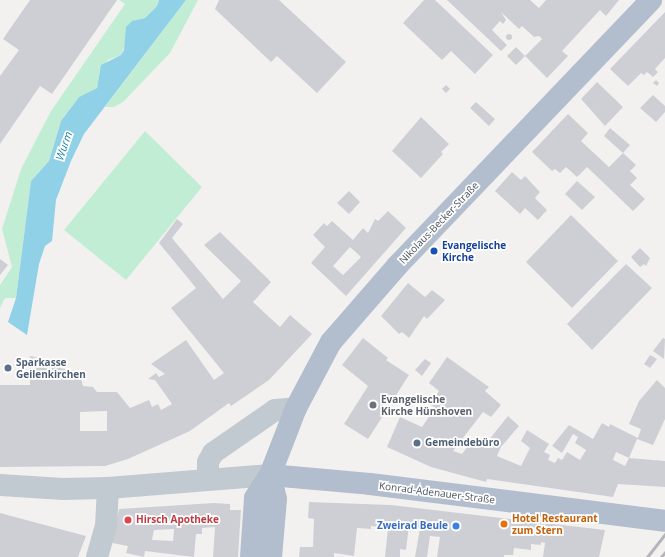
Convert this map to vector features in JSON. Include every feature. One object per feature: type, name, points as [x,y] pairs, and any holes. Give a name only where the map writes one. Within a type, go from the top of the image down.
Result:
[{"type":"main road","name":"Nikolaus-Becker-Straße","points":[[251,557],[255,498],[270,475],[296,408],[331,342],[354,314],[651,0]]},
{"type":"main road","name":"Konrad-Adenauer-Straße","points":[[270,475],[370,484],[665,521]]},
{"type":"main road","points":[[270,475],[276,498],[271,557]]},
{"type":"street","points":[[208,479],[208,462],[213,453],[275,410],[296,408]]},
{"type":"street","name":"Konrad-Adenauer-Straße","points":[[0,485],[62,489],[108,488],[270,475]]},
{"type":"street","points":[[97,557],[106,526],[108,488]]},
{"type":"green space","points":[[119,0],[159,0],[157,6],[145,18],[136,20],[121,55],[108,60],[100,70],[97,88],[79,97],[61,121],[49,161],[31,181],[16,298],[5,298],[0,308],[0,285],[12,267],[2,229],[21,169],[51,111],[125,4]]},
{"type":"green space","points":[[186,0],[198,0],[170,53],[123,102],[114,107],[105,107]]},
{"type":"green space","points":[[145,131],[202,187],[126,280],[64,230]]},
{"type":"water","name":"Wurm","points":[[159,0],[186,0],[84,134],[71,161],[56,200],[52,241],[45,246],[39,264],[27,335],[8,322],[16,298],[31,181],[49,161],[61,121],[79,97],[97,88],[101,65],[121,55],[124,50],[126,27],[132,21],[145,18],[157,6]]},
{"type":"building","points":[[30,0],[117,0],[52,94],[40,86],[0,144],[0,76],[19,50],[3,39]]},
{"type":"building","points":[[219,0],[279,0],[346,62],[317,93],[277,56],[271,62],[215,9]]},
{"type":"building","points":[[424,0],[435,0],[493,55],[475,74],[451,51],[442,60],[403,23]]},
{"type":"building","points":[[447,0],[530,0],[539,8],[546,0],[619,0],[606,16],[600,10],[562,51],[568,56],[547,78],[525,56],[542,39],[539,36],[534,37],[522,26],[519,29],[501,12],[506,20],[503,24],[500,21],[492,30],[507,45],[501,51]]},
{"type":"building","points":[[665,12],[665,58],[655,69],[658,72],[653,77],[647,72],[644,75],[641,73],[628,86],[610,69]]},
{"type":"building","points":[[509,34],[512,37],[509,40],[506,37]]},
{"type":"building","points":[[516,47],[525,56],[516,65],[507,56]]},
{"type":"building","points":[[656,80],[659,83],[657,86],[653,83]]},
{"type":"building","points":[[597,82],[623,107],[605,126],[581,99]]},
{"type":"building","points":[[446,85],[450,89],[446,93],[442,89]]},
{"type":"building","points":[[653,95],[665,106],[665,112],[656,122],[640,108]]},
{"type":"building","points":[[476,102],[495,119],[489,126],[470,108]]},
{"type":"building","points":[[568,114],[588,133],[581,141],[609,167],[623,153],[636,165],[630,171],[637,178],[630,185],[645,199],[633,211],[587,167],[577,177],[566,167],[560,173],[555,169],[552,171],[532,152]]},
{"type":"building","points":[[421,117],[449,144],[441,152],[443,154],[421,178],[392,151]]},
{"type":"building","points":[[610,128],[630,145],[623,153],[604,136]]},
{"type":"building","points":[[512,172],[521,180],[525,176],[540,192],[535,198],[547,210],[538,220],[525,208],[520,214],[495,191]]},
{"type":"building","points":[[577,181],[595,197],[582,210],[565,194]]},
{"type":"building","points":[[349,191],[360,202],[349,214],[337,203]]},
{"type":"building","points":[[388,211],[406,228],[346,296],[311,263],[325,247],[313,235],[324,223],[327,226],[332,221],[353,240],[363,228],[368,233],[375,219],[378,221]],"holes":[[[350,247],[361,257],[343,275],[333,266]]]},
{"type":"building","points":[[571,215],[618,261],[572,308],[526,262]]},
{"type":"building","points":[[177,219],[183,224],[172,238],[223,299],[241,281],[204,245],[220,232],[271,282],[253,302],[280,327],[290,315],[312,334],[269,380],[231,406],[229,403],[190,431],[128,459],[105,466],[0,467],[0,385],[30,385],[30,356],[52,361],[54,367],[65,369],[68,376],[81,379],[83,386],[93,387],[97,392],[117,392],[130,408],[149,400],[152,407],[158,404],[161,410],[172,404],[155,380],[148,379],[156,373],[159,377],[165,374],[151,364],[186,340],[214,380],[224,373],[171,308],[196,288],[159,243]],"holes":[[[107,411],[107,431],[80,431],[80,412]]]},
{"type":"building","points":[[640,248],[650,258],[646,266],[644,264],[640,267],[631,257]]},
{"type":"building","points":[[0,259],[8,265],[0,275]]},
{"type":"building","points":[[626,264],[652,288],[592,350],[567,324]]},
{"type":"building","points":[[408,283],[425,297],[432,290],[445,300],[427,319],[424,316],[409,338],[402,332],[399,334],[381,316]]},
{"type":"building","name":"Evangelische Kirche Hünshoven","points":[[363,338],[388,358],[386,360],[409,375],[368,439],[344,424],[368,386],[342,365]]},
{"type":"building","points":[[663,338],[665,339],[664,359],[653,351]]},
{"type":"building","points":[[650,355],[657,359],[650,368],[644,364]]},
{"type":"building","points":[[447,357],[489,387],[485,391],[501,405],[491,417],[483,412],[453,451],[462,454],[471,442],[484,446],[508,416],[519,426],[501,447],[497,456],[521,466],[530,448],[521,441],[527,430],[549,444],[544,452],[550,455],[548,460],[555,463],[558,458],[562,460],[567,452],[580,460],[586,450],[575,443],[578,437],[573,434],[562,453],[552,446],[569,425],[593,439],[602,423],[609,427],[610,424],[638,438],[641,429],[629,424],[639,401],[657,380],[665,388],[665,419],[653,445],[637,439],[629,458],[665,461],[665,487],[618,484],[613,497],[487,479],[486,482],[431,467],[387,447],[400,417],[422,427],[435,408],[430,404],[439,391],[429,383]],"holes":[[[616,452],[629,458],[625,466],[613,460]]]},
{"type":"building","points":[[425,359],[431,363],[422,376],[415,370]]},
{"type":"building","points":[[309,502],[391,505],[605,530],[599,557],[543,557],[545,543],[541,542],[541,545],[531,544],[531,550],[514,548],[513,555],[504,555],[504,557],[437,557],[440,537],[430,536],[427,557],[415,557],[420,528],[409,526],[406,550],[400,549],[400,557],[385,557],[388,528],[371,526],[371,529],[357,528],[354,556],[334,553],[334,557],[299,557],[300,547],[313,547],[314,519],[308,518]]},
{"type":"building","points":[[214,503],[230,504],[230,510],[241,510],[238,557],[213,557],[215,527],[202,528],[202,534],[196,534],[194,557],[145,551],[144,557],[126,553],[128,546],[112,543],[119,509]],"holes":[[[174,529],[173,541],[152,540],[154,530]]]},
{"type":"building","points":[[0,513],[86,536],[78,557],[0,557]]},
{"type":"railway","points":[[647,557],[665,534]]},
{"type":"railway","points":[[661,557],[665,552]]},
{"type":"place","name":"Evangelische Kirche","points":[[434,251]]},
{"type":"place","name":"Sparkasse Geilenkirchen","points":[[8,368]]},
{"type":"place","name":"Evangelische Kirche Hünshoven","points":[[373,405]]},
{"type":"place","name":"Gemeindebüro","points":[[417,443]]},
{"type":"place","name":"Hirsch Apotheke","points":[[128,520]]},
{"type":"place","name":"Hotel Restaurant zum Stern","points":[[504,524]]},
{"type":"place","name":"Zweirad Beule","points":[[456,526]]}]
